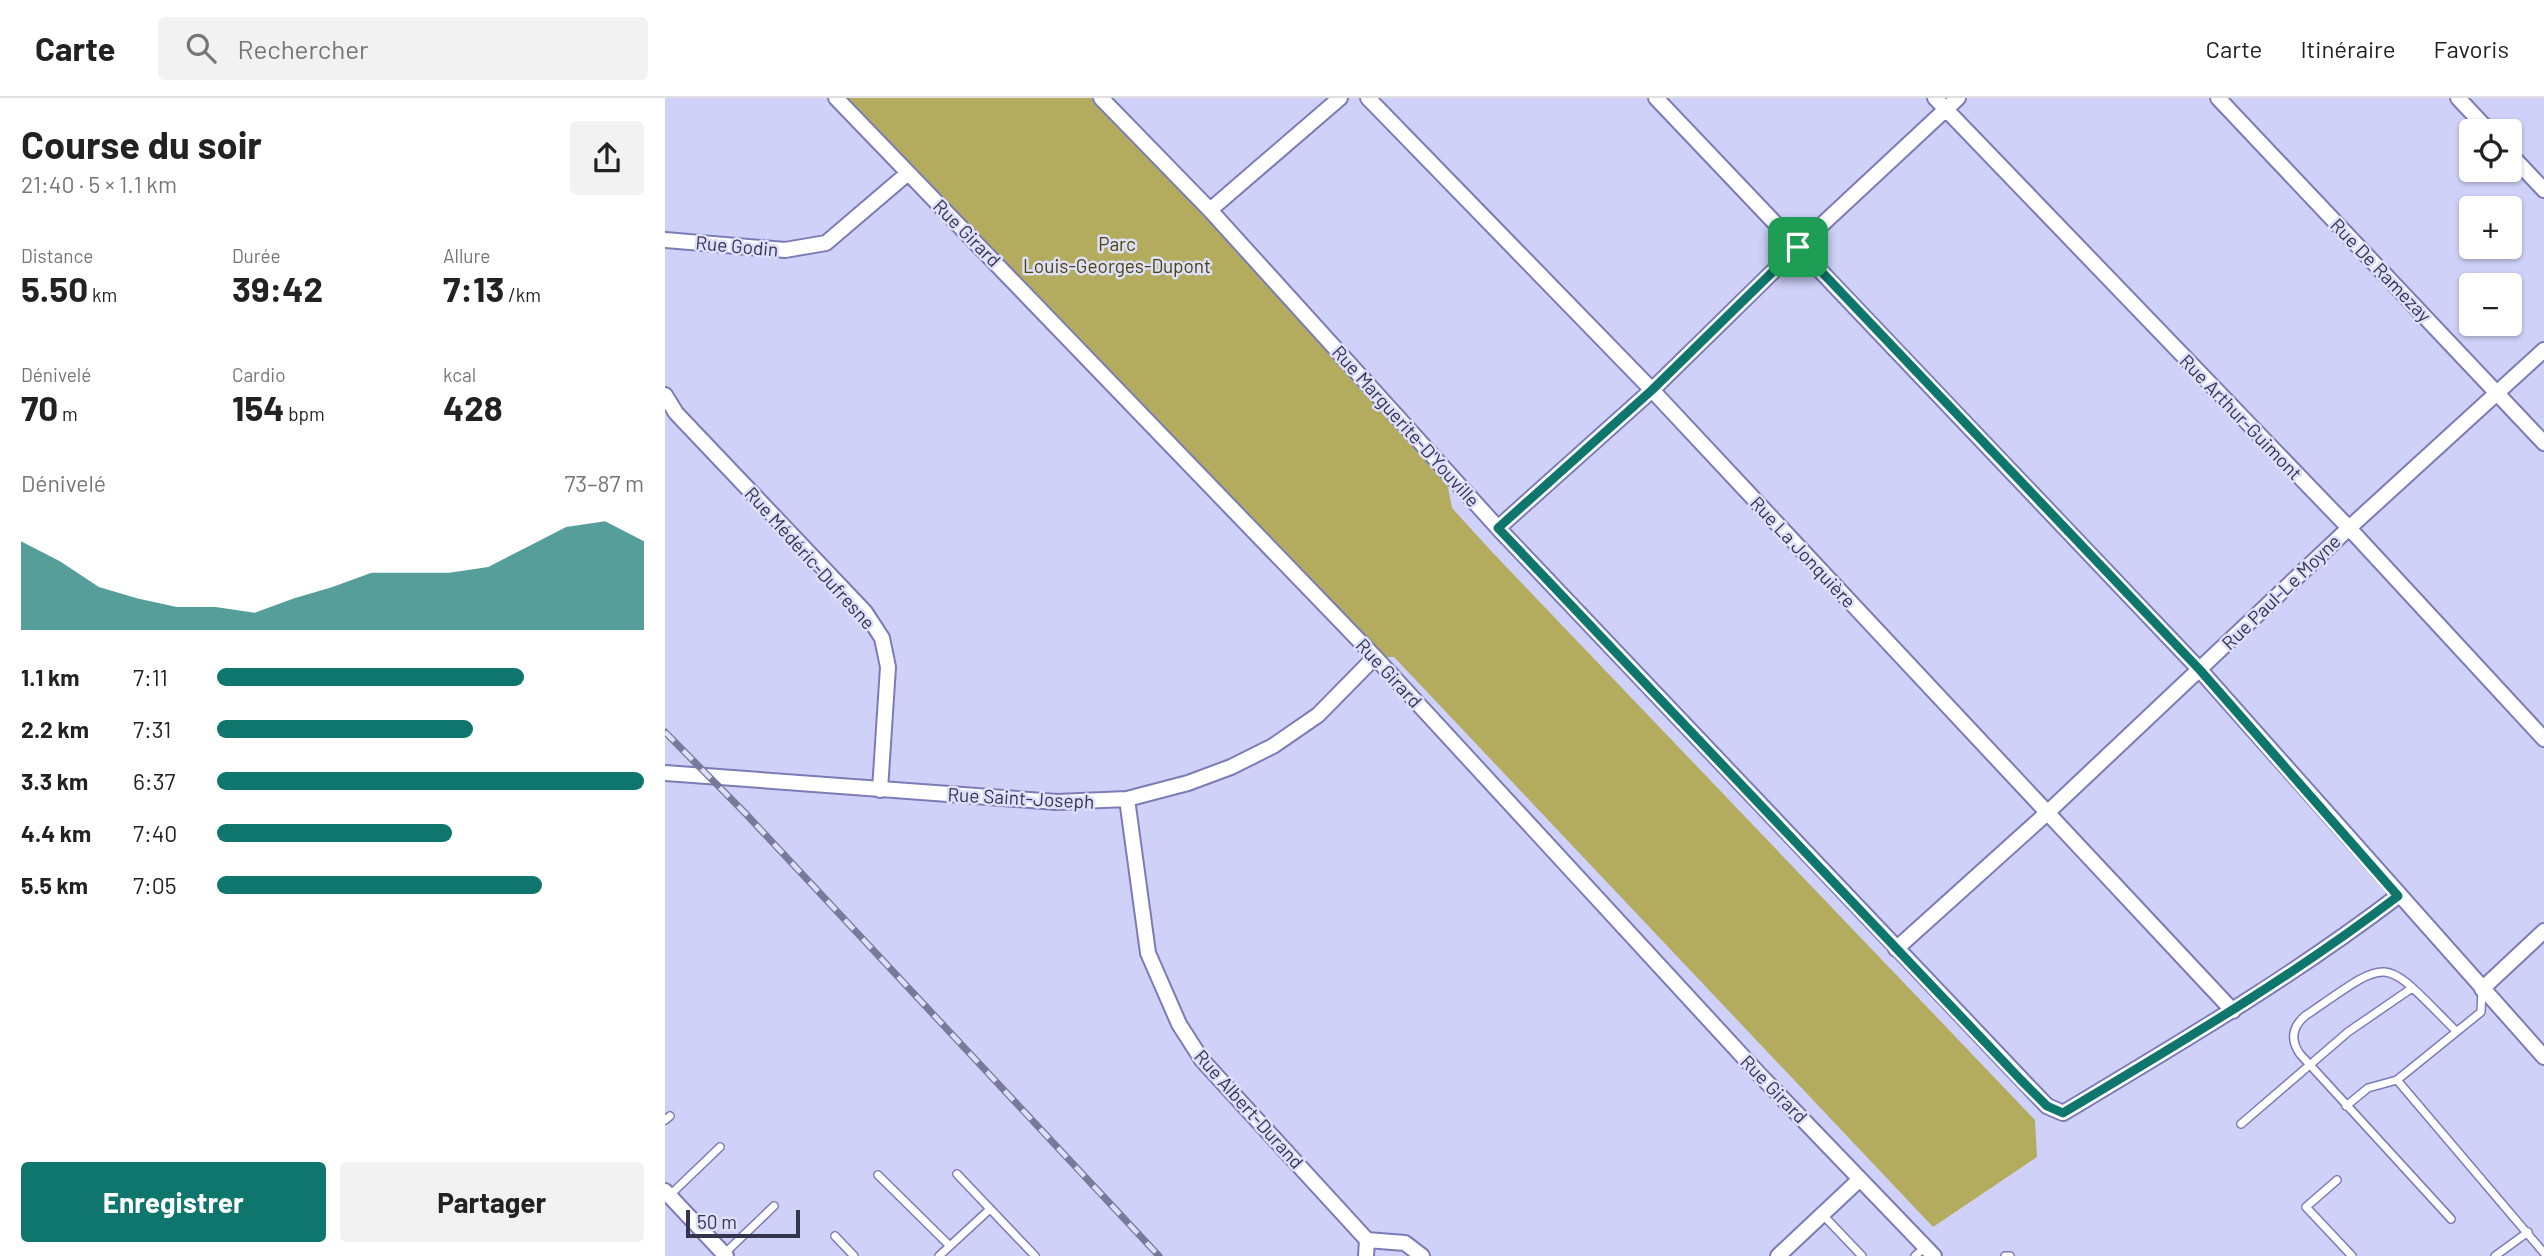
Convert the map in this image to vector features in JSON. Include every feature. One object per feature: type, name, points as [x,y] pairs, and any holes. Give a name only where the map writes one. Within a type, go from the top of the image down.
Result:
[{"type":"street","name":"Rue Girard","points":[[836,98],[1375,657],[1759,1074],[1860,1179],[1925,1253]]},
{"type":"street","name":"Rue Marguerite-D'Youville","points":[[1101,98],[1210,210],[1498,528],[2047,1106],[2063,1113],[2233,1011]]},
{"type":"street","points":[[1210,210],[1340,98]]},
{"type":"street","name":"Rue La Jonquière","points":[[1369,98],[1652,390],[2233,1011]]},
{"type":"street","points":[[1656,98],[2200,670],[2398,896],[2544,1057]]},
{"type":"street","name":"Rue Arthur-Guimont","points":[[1935,98],[2349,528],[2544,739]]},
{"type":"street","points":[[1498,528],[1652,390],[1798,247],[1958,98]]},
{"type":"street","name":"Rue De Ramezay","points":[[2218,98],[2544,443]]},
{"type":"street","points":[[2458,98],[2478,119]]},
{"type":"street","points":[[2522,167],[2544,190]]},
{"type":"street","name":"Rue Godin","points":[[665,240],[785,250],[826,243],[908,173]]},
{"type":"street","name":"Rue Paul-Le Moyne","points":[[1896,949],[2047,813],[2349,528],[2499,394],[2544,350]]},
{"type":"street","name":"Rue Médéric-Dufresne","points":[[665,395],[676,413],[865,612],[882,638],[888,667],[880,790]]},
{"type":"street","name":"Rue Saint-Joseph","points":[[665,772],[1056,802],[1127,799],[1209,775],[1273,746],[1318,715],[1375,657]]},
{"type":"street","name":"Rue Albert-Durand","points":[[1127,799],[1148,953],[1179,1024],[1202,1060],[1367,1240]]},
{"type":"street","points":[[2233,1011],[2345,937],[2398,896]]},
{"type":"street","points":[[2482,989],[2544,931]]},
{"type":"street","points":[[1778,1256],[1860,1179]]},
{"type":"street","points":[[667,1193],[725,1255]]},
{"type":"street","points":[[1366,1256],[1367,1240],[1405,1243],[1422,1256]]},
{"type":"lane","points":[[2452,1219],[2310,1066],[2293,1041],[2295,1027],[2305,1016],[2374,970],[2395,972],[2456,1031]]},
{"type":"lane","points":[[2241,1124],[2348,1032],[2413,988]]},
{"type":"lane","points":[[2346,1106],[2368,1088],[2396,1080],[2481,1012],[2482,989]]},
{"type":"lane","points":[[2396,1080],[2544,1253]]},
{"type":"lane","points":[[667,1193],[720,1147]]},
{"type":"lane","points":[[957,1174],[1035,1256]]},
{"type":"lane","points":[[878,1175],[950,1246]]},
{"type":"lane","points":[[2337,1180],[2305,1207],[2352,1256]]},
{"type":"lane","points":[[725,1255],[774,1206]]},
{"type":"lane","points":[[939,1256],[990,1209]]},
{"type":"lane","points":[[1822,1214],[1862,1256]]},
{"type":"lane","points":[[2495,1256],[2528,1232]]},
{"type":"lane","points":[[835,1236],[854,1256]]},
{"type":"green space","name":"Parc Louis-Georges-Dupont","points":[[834,98],[1102,98],[1442,457],[1452,508],[1493,553],[2035,1120],[2037,1157],[1933,1227],[1394,657],[1375,657]]},
{"type":"railway","points":[[665,732],[746,814],[1159,1256]]},
{"type":"route","points":[[1798,247],[2200,670],[2398,896],[2345,937],[2233,1011],[2063,1113],[2047,1106],[2021,1080],[1498,528],[1652,390],[1798,247]]}]
